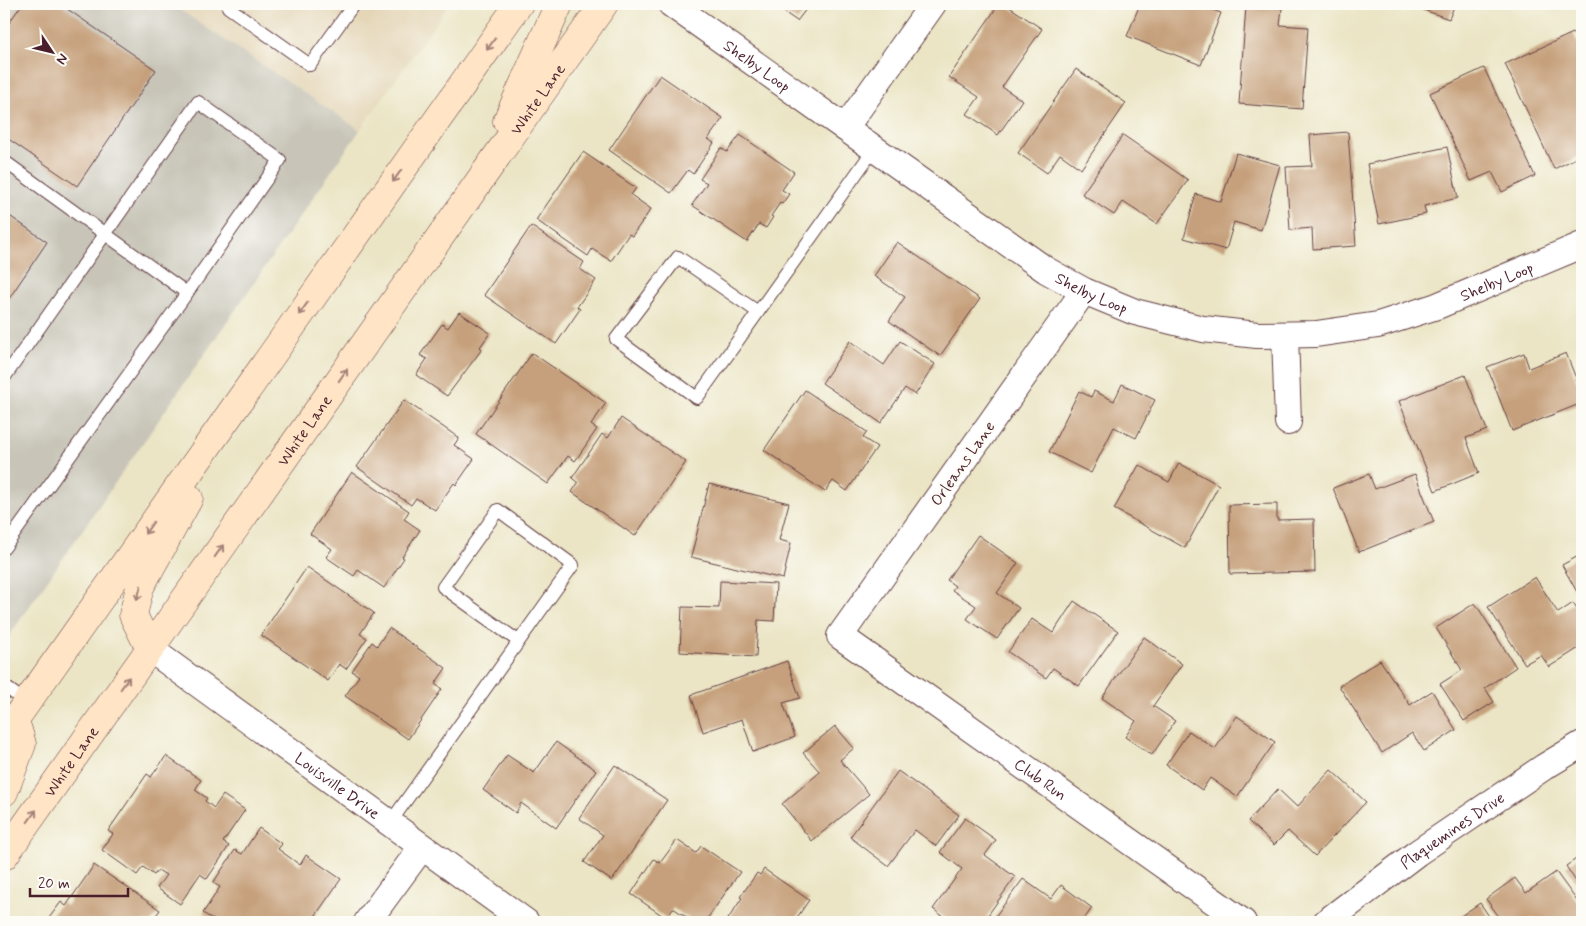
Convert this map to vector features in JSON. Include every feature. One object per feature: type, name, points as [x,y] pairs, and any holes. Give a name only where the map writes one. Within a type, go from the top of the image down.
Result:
[{"type":"main road","points":[[4,792],[22,744],[14,719],[519,4]]},
{"type":"main road","points":[[482,177],[559,4]]},
{"type":"main road","name":"White Lane","points":[[4,856],[604,4]]},
{"type":"main road","points":[[150,649],[133,615],[140,587],[253,381]]},
{"type":"street","name":"Shelby Loop","points":[[671,4],[1046,270],[1084,291],[1135,312],[1203,329],[1257,335],[1316,334],[1378,325],[1437,306],[1582,245]]},
{"type":"street","points":[[845,128],[933,4]]},
{"type":"street","name":"Orleans Lane","points":[[840,636],[1084,291]]},
{"type":"street","points":[[1285,335],[1288,422]]},
{"type":"street","name":"Club Run","points":[[840,636],[1243,922]]},
{"type":"street","name":"Louisville Drive","points":[[150,649],[526,922]]},
{"type":"street","name":"Plaquemines Drive","points":[[1326,922],[1418,853],[1544,767],[1582,744]]},
{"type":"street","points":[[367,922],[422,847]]},
{"type":"lane","points":[[230,4],[228,7],[310,65],[354,4]]},
{"type":"lane","points":[[4,378],[198,102],[280,160],[4,548]]},
{"type":"lane","points":[[758,312],[678,257],[616,339],[697,398],[874,149]]},
{"type":"lane","points":[[4,161],[187,293]]},
{"type":"lane","points":[[390,824],[573,565],[498,510],[443,587],[518,641]]},
{"type":"lane","points":[[4,686],[14,719]]},
{"type":"shaded area","points":[[4,4],[171,4],[360,130],[4,643]]},
{"type":"shaded area","points":[[171,4],[449,4],[360,130]]},
{"type":"building","points":[[22,4],[60,4],[156,70],[77,186],[4,136],[4,30]]},
{"type":"building","points":[[772,4],[810,4],[797,21]]},
{"type":"building","points":[[999,4],[1005,4],[1042,29],[1002,87],[1022,100],[998,135],[967,114],[979,97],[949,77]]},
{"type":"building","points":[[1140,4],[1196,4],[1221,13],[1201,65],[1127,36]]},
{"type":"building","points":[[1407,4],[1455,4],[1449,19]]},
{"type":"building","points":[[1246,6],[1282,8],[1280,25],[1308,27],[1302,109],[1239,104]]},
{"type":"building","points":[[1573,33],[1582,52],[1582,155],[1554,169],[1505,64]]},
{"type":"building","points":[[1484,68],[1535,176],[1502,192],[1492,172],[1471,181],[1430,93]]},
{"type":"building","points":[[1076,69],[1126,103],[1081,169],[1060,154],[1047,173],[1018,153]]},
{"type":"building","points":[[660,75],[723,118],[708,139],[714,143],[693,174],[688,170],[671,193],[609,150]]},
{"type":"building","points":[[1348,132],[1356,246],[1313,249],[1312,228],[1290,230],[1286,167],[1312,166],[1310,135]]},
{"type":"building","points":[[740,135],[794,172],[782,190],[789,194],[771,216],[773,217],[766,228],[759,224],[747,242],[692,205],[707,183],[700,179],[721,148],[727,152]]},
{"type":"building","points":[[1123,135],[1188,180],[1157,224],[1123,202],[1114,215],[1082,194]]},
{"type":"building","points":[[1447,147],[1458,198],[1424,206],[1426,214],[1379,224],[1367,164]]},
{"type":"building","points":[[583,152],[636,188],[631,195],[651,209],[632,236],[629,234],[611,261],[592,249],[588,256],[536,220]]},
{"type":"building","points":[[1236,153],[1280,165],[1261,230],[1234,222],[1226,250],[1184,238],[1196,194],[1221,202]]},
{"type":"building","points":[[4,212],[47,242],[4,306]]},
{"type":"building","points":[[531,226],[584,262],[580,269],[596,280],[577,307],[580,309],[556,344],[484,295]]},
{"type":"building","points":[[897,242],[980,299],[940,356],[889,321],[905,297],[874,276]]},
{"type":"building","points":[[459,312],[490,333],[480,347],[482,349],[447,396],[416,375],[427,359],[420,355],[442,324],[448,328]]},
{"type":"building","points":[[850,341],[884,365],[900,341],[935,364],[915,395],[905,388],[881,423],[822,383]]},
{"type":"building","points":[[532,353],[606,403],[591,425],[597,429],[575,461],[568,456],[548,484],[476,434]]},
{"type":"building","points":[[1524,353],[1529,368],[1566,353],[1582,394],[1582,403],[1512,431],[1487,367]]},
{"type":"building","points":[[1465,375],[1487,430],[1466,438],[1479,473],[1435,491],[1399,401]]},
{"type":"building","points":[[1122,384],[1155,400],[1136,438],[1114,427],[1091,473],[1049,452],[1079,391],[1091,397],[1094,391],[1114,401]]},
{"type":"building","points":[[805,390],[867,432],[863,438],[877,447],[847,491],[833,481],[825,492],[764,450]]},
{"type":"building","points":[[404,400],[459,438],[454,445],[474,459],[435,510],[416,498],[411,505],[357,467]]},
{"type":"building","points":[[621,418],[686,462],[635,536],[572,492],[578,483],[572,478],[602,434],[608,438]]},
{"type":"building","points":[[1179,463],[1219,485],[1185,548],[1114,509],[1139,465],[1169,482]]},
{"type":"building","points":[[352,472],[409,511],[404,519],[420,530],[384,588],[358,570],[354,576],[326,557],[332,549],[310,534]]},
{"type":"building","points":[[1369,474],[1375,489],[1415,474],[1434,522],[1359,552],[1333,488]]},
{"type":"building","points":[[709,484],[789,503],[779,540],[791,543],[783,579],[691,557]]},
{"type":"building","points":[[1277,504],[1277,520],[1314,519],[1315,572],[1230,574],[1229,505]]},
{"type":"building","points":[[978,535],[1018,563],[997,593],[1019,608],[997,639],[967,619],[976,606],[952,590],[955,586],[947,580]]},
{"type":"building","points":[[1582,554],[1582,601],[1562,565]]},
{"type":"building","points":[[307,567],[374,613],[360,634],[367,638],[346,669],[339,664],[328,681],[261,635]]},
{"type":"building","points":[[1535,577],[1558,613],[1573,603],[1582,617],[1582,646],[1549,667],[1541,655],[1525,664],[1488,607]]},
{"type":"building","points":[[720,581],[776,584],[774,621],[758,620],[756,657],[680,652],[682,607],[719,608]]},
{"type":"building","points":[[1074,601],[1118,631],[1079,686],[1053,668],[1046,678],[1008,652],[1032,619],[1053,633]]},
{"type":"building","points":[[1475,603],[1516,667],[1485,688],[1494,702],[1464,721],[1440,684],[1462,670],[1436,628]]},
{"type":"building","points":[[389,628],[446,668],[435,684],[442,689],[408,739],[345,696],[359,676],[352,671],[372,642],[377,646]]},
{"type":"building","points":[[1144,637],[1182,664],[1153,706],[1175,721],[1152,755],[1125,737],[1136,721],[1102,698]]},
{"type":"building","points":[[1380,660],[1410,705],[1432,691],[1456,730],[1424,751],[1412,733],[1382,753],[1339,686]]},
{"type":"building","points":[[787,661],[800,698],[783,703],[795,737],[753,752],[742,719],[703,732],[691,695]]},
{"type":"building","points":[[1237,716],[1275,742],[1237,797],[1210,778],[1202,790],[1166,765],[1189,731],[1215,749]]},
{"type":"building","points":[[835,726],[854,748],[840,760],[869,794],[812,841],[782,804],[820,772],[803,753]]},
{"type":"building","points":[[556,742],[596,770],[556,828],[521,803],[516,813],[483,790],[507,755],[534,773]]},
{"type":"building","points":[[166,756],[201,780],[195,790],[207,798],[205,801],[214,808],[223,795],[245,810],[223,842],[229,846],[207,879],[200,874],[180,904],[157,888],[166,875],[158,870],[154,875],[143,867],[137,875],[102,850],[113,834],[108,831],[147,774],[151,777]]},
{"type":"building","points":[[615,765],[667,800],[612,881],[584,862],[603,835],[579,818]]},
{"type":"building","points":[[1331,770],[1366,802],[1315,856],[1288,831],[1274,845],[1248,821],[1278,789],[1297,807]]},
{"type":"building","points":[[898,771],[959,815],[936,846],[915,830],[888,866],[850,837]]},
{"type":"building","points":[[965,818],[996,840],[985,855],[1015,877],[983,922],[951,922],[933,909],[962,869],[940,852]]},
{"type":"building","points":[[259,828],[282,844],[278,849],[300,865],[306,855],[341,879],[311,922],[231,922],[229,920],[227,922],[217,922],[203,913],[220,887],[213,883],[235,850],[242,854]]},
{"type":"building","points":[[677,840],[696,853],[701,846],[740,872],[705,922],[694,922],[673,908],[666,918],[631,894],[654,859],[660,863]]},
{"type":"building","points":[[1582,855],[1582,891],[1566,866]]},
{"type":"building","points":[[94,865],[160,910],[151,922],[46,922],[61,902],[66,906]]},
{"type":"building","points":[[764,869],[809,900],[794,922],[726,922],[742,898],[740,897],[757,873],[760,875]]},
{"type":"building","points":[[1556,872],[1582,908],[1582,922],[1536,922],[1533,918],[1527,922],[1503,922],[1486,899],[1515,878],[1526,893]]},
{"type":"building","points":[[1023,879],[1051,899],[1061,885],[1092,908],[1082,922],[991,922]]},
{"type":"building","points":[[1480,903],[1493,922],[1452,922]]}]
